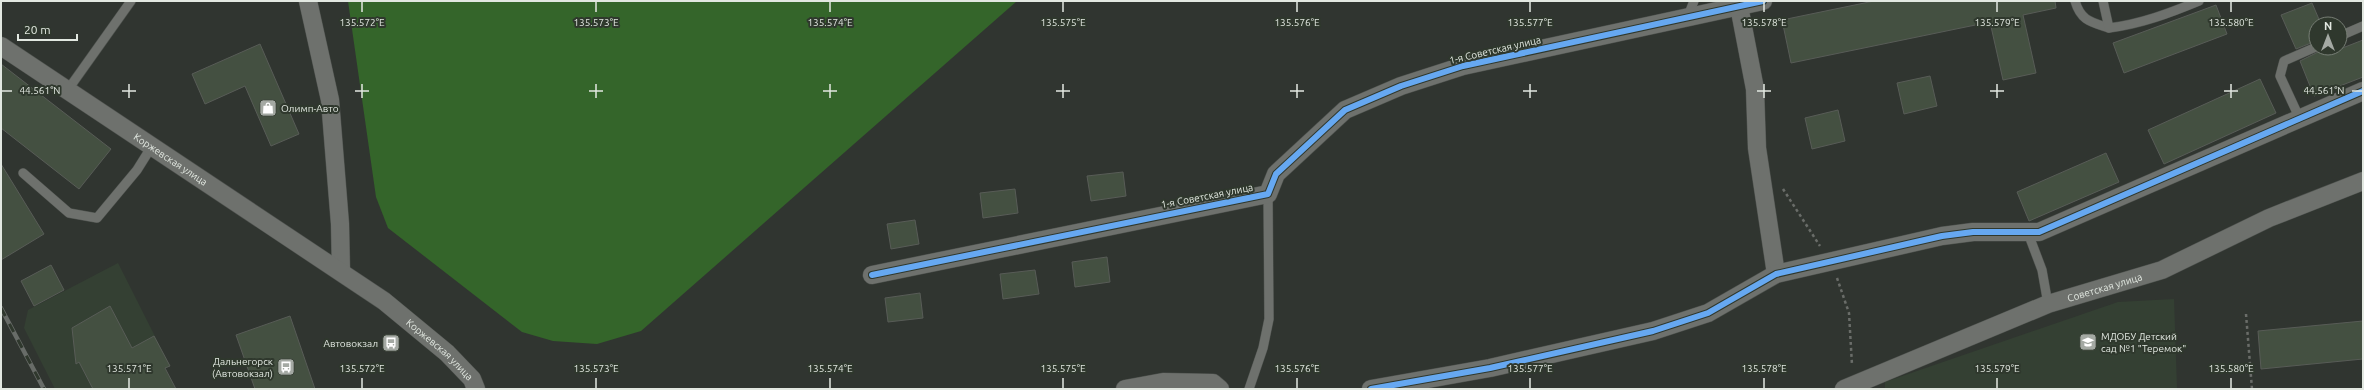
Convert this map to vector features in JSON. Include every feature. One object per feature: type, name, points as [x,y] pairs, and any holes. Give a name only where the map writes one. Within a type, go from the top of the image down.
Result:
[{"type":"street","points":[[308,1],[330,100],[340,224],[341,270]]},
{"type":"street","name":"1-я Советская улица","points":[[872,275],[1268,194],[1276,174],[1345,110],[1401,86],[1463,66],[1691,9],[1739,6],[1763,1]]},
{"type":"street","points":[[1739,6],[1756,89],[1757,148],[1776,274]]},
{"type":"street","name":"Коржевская улица","points":[[1,46],[341,270],[384,301],[447,353],[472,379],[476,389]]},
{"type":"street","points":[[1371,389],[1490,368],[1653,331],[1708,313],[1776,274],[1942,236],[1973,232],[2038,232],[2138,190],[2299,117],[2363,90]]},
{"type":"street","name":"Советская улица","points":[[1850,387],[2048,304],[2162,270],[2269,218],[2363,181]]},
{"type":"street","points":[[1125,389],[1163,382],[1213,383],[1220,389]]},
{"type":"lane","points":[[68,90],[132,1]]},
{"type":"lane","points":[[2075,1],[2079,13],[2089,21],[2109,28],[2132,25],[2166,15],[2199,1]]},
{"type":"lane","points":[[2103,1],[2109,28]]},
{"type":"lane","points":[[2348,33],[2363,26]]},
{"type":"lane","points":[[2299,117],[2280,76],[2284,61],[2308,50]]},
{"type":"lane","points":[[23,172],[69,213],[97,218],[137,170],[152,146]]},
{"type":"lane","points":[[1249,389],[1263,348],[1270,319],[1268,194]]},
{"type":"lane","points":[[2028,233],[2042,270],[2048,304]]},
{"type":"path","points":[[2246,314],[2252,389]]},
{"type":"shaded area","points":[[118,263],[170,366],[148,377],[154,389],[55,389],[24,328],[28,310]]},
{"type":"shaded area","name":"МДОБУ Детский сад №1 \"Теремок\"","points":[[2174,299],[2177,389],[1885,389],[1885,382],[2118,302]]},
{"type":"green space","points":[[348,1],[1017,1],[641,331],[597,344],[553,341],[522,332],[388,228],[376,197]]},
{"type":"building","points":[[1874,1],[2055,1],[2056,8],[2023,15],[2036,73],[2003,80],[1990,22],[1791,63],[1782,20]]},
{"type":"building","points":[[2312,3],[2318,16],[2308,16],[2308,44],[2296,49],[2281,15]]},
{"type":"building","points":[[2216,5],[2227,34],[2124,73],[2113,43]]},
{"type":"building","points":[[2363,40],[2363,77],[2314,96],[2300,61],[2310,56],[2348,56],[2348,46]]},
{"type":"building","points":[[260,44],[299,134],[271,146],[245,86],[205,104],[192,74]]},
{"type":"building","points":[[1,64],[111,149],[79,189],[1,128]]},
{"type":"building","points":[[1930,76],[1937,106],[1904,114],[1897,83]]},
{"type":"building","points":[[2260,79],[2276,113],[2164,164],[2148,130]]},
{"type":"building","points":[[1838,110],[1845,141],[1812,149],[1805,118]]},
{"type":"building","points":[[2106,153],[2119,182],[2029,221],[2017,192]]},
{"type":"building","points":[[1,164],[44,234],[1,260]]},
{"type":"building","points":[[1123,172],[1126,196],[1091,201],[1087,176]]},
{"type":"building","points":[[1015,189],[1018,213],[983,218],[980,193]]},
{"type":"building","points":[[915,220],[919,244],[891,249],[887,224]]},
{"type":"building","points":[[1107,257],[1110,282],[1075,287],[1072,262]]},
{"type":"building","points":[[51,265],[64,290],[34,306],[21,281]]},
{"type":"building","points":[[1035,270],[1039,294],[1003,299],[1000,274]]},
{"type":"building","points":[[920,293],[923,318],[888,322],[885,298]]},
{"type":"building","points":[[110,306],[132,348],[154,336],[170,366],[165,368],[176,389],[93,389],[79,362],[76,364],[72,328]]},
{"type":"building","points":[[290,316],[315,389],[255,389],[236,335]]},
{"type":"building","points":[[2363,321],[2363,359],[2261,369],[2258,331]]},
{"type":"railway","points":[[1,308],[44,389]]},
{"type":"cycle path","points":[[872,275],[1268,194],[1276,174],[1345,110],[1401,86],[1463,66],[1763,1]]},
{"type":"cycle path","points":[[1371,389],[1490,368],[1653,331],[1708,313],[1776,274],[1942,236],[1973,232],[2039,232],[2363,91]]},
{"type":"place","name":"Олимп-Авто","points":[[268,108]]},
{"type":"place","name":"МДОБУ Детский сад №1 \"Теремок\"","points":[[2088,342]]},
{"type":"place","name":"Автовокзал","points":[[391,343]]},
{"type":"place","name":"Дальнегорск (Автовокзал)","points":[[286,367]]}]
